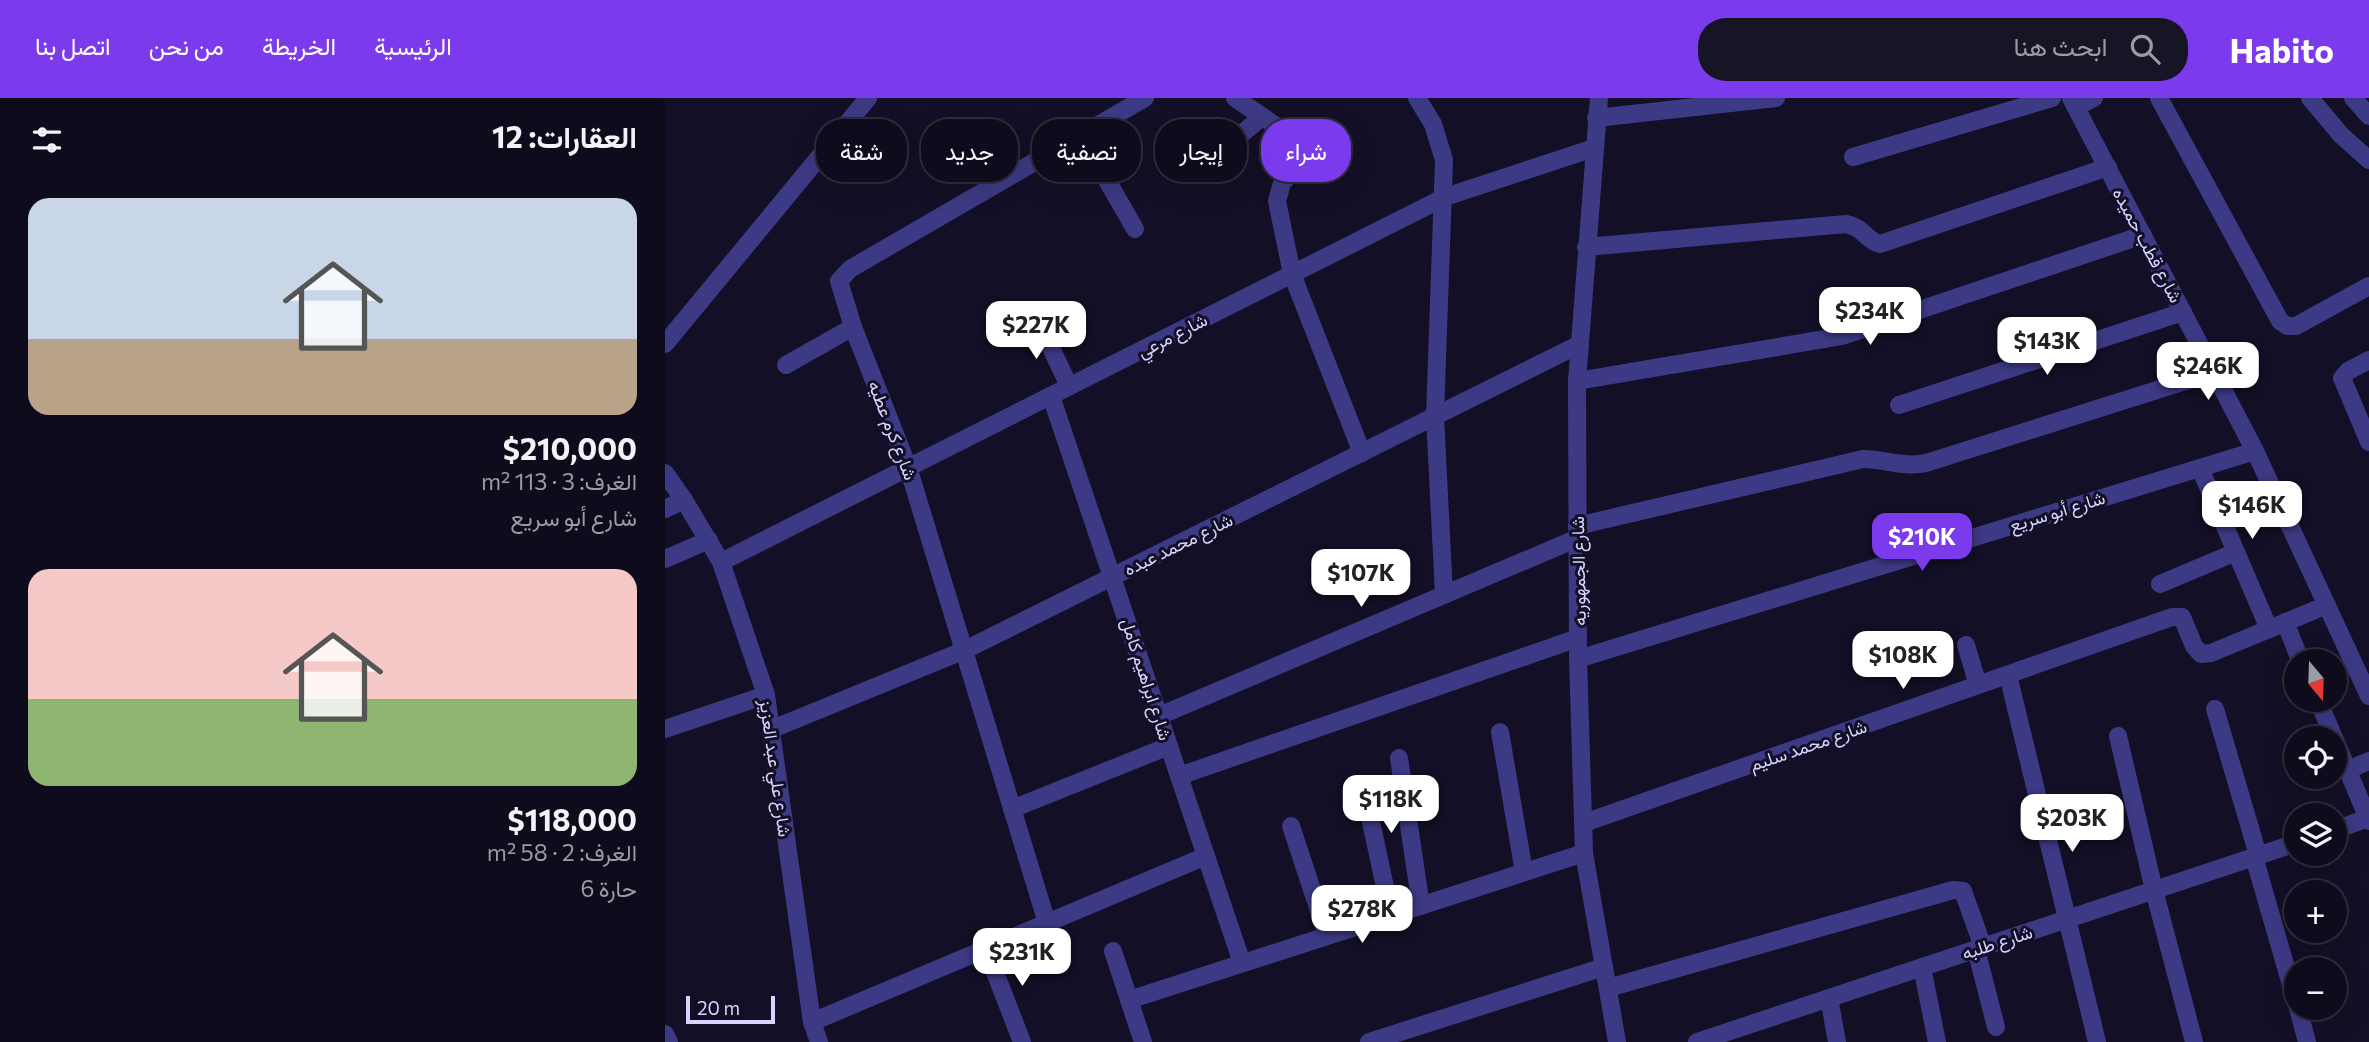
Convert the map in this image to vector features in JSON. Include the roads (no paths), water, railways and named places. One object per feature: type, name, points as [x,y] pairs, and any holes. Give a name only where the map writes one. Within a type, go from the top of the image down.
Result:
[{"type":"street","points":[[665,344],[868,98]]},
{"type":"street","points":[[1235,98],[1298,141],[1304,151],[1302,163],[1282,183],[1277,201],[1291,274],[1362,453]]},
{"type":"street","points":[[1417,98],[1433,124],[1444,160],[1435,416],[1444,595]]},
{"type":"street","name":"شارع الجمهوريه","points":[[1599,98],[1577,381],[1579,659],[1584,853],[1617,1042]]},
{"type":"street","points":[[1596,118],[1776,98]]},
{"type":"street","points":[[1853,157],[2052,98]]},
{"type":"street","points":[[2074,103],[2094,98]]},
{"type":"street","points":[[2309,98],[2341,135],[2369,160]]},
{"type":"street","points":[[2353,98],[2369,116]]},
{"type":"street","name":"شارع كرم عطيه","points":[[1107,119],[1140,99]]},
{"type":"street","points":[[2162,99],[2280,321],[2287,326],[2296,326],[2369,286]]},
{"type":"street","name":"شارع قطب حميده","points":[[2074,103],[2255,451],[2369,695]]},
{"type":"street","points":[[1247,129],[1262,117]]},
{"type":"street","name":"شارع مرعي","points":[[721,562],[1444,197],[1594,148]]},
{"type":"street","name":"شارع كرم عطيه","points":[[1032,163],[850,269],[839,281],[853,327],[908,467],[1047,923]]},
{"type":"street","points":[[1586,247],[1846,224],[1862,229],[1870,240],[1880,244],[2108,167]]},
{"type":"street","points":[[1108,182],[1135,229]]},
{"type":"street","points":[[1577,381],[1842,337],[2143,235]]},
{"type":"street","points":[[1899,405],[2183,312]]},
{"type":"street","points":[[1038,320],[1069,386]]},
{"type":"street","points":[[786,365],[853,327]]},
{"type":"street","name":"شارع محمد عبده","points":[[771,730],[965,650],[1580,344]]},
{"type":"street","points":[[2369,360],[2342,378],[2369,442]]},
{"type":"street","points":[[1159,716],[1444,595],[1578,532],[1863,458],[1917,466],[2214,372]]},
{"type":"street","name":"شارع ابراهيم كامل","points":[[1051,396],[1242,963]]},
{"type":"street","name":"شارع أبو سريع","points":[[1579,659],[2255,451]]},
{"type":"street","points":[[2200,468],[2236,552],[2293,649]]},
{"type":"street","name":"شارع علي عبد العزيز","points":[[665,473],[684,499],[721,562],[766,695],[812,1022],[819,1042]]},
{"type":"street","points":[[665,509],[684,499]]},
{"type":"street","points":[[665,559],[709,540]]},
{"type":"street","points":[[2160,584],[2236,552]]},
{"type":"street","points":[[2277,625],[2327,605]]},
{"type":"street","name":"شارع محمد سليم","points":[[1584,823],[2172,617],[2182,617],[2194,646],[2201,654],[2211,653],[2277,625]]},
{"type":"street","points":[[1179,776],[1579,638]]},
{"type":"street","points":[[1966,646],[1978,685]]},
{"type":"street","points":[[2008,675],[2097,1042]]},
{"type":"street","points":[[665,729],[766,695]]},
{"type":"street","points":[[2215,709],[2284,958]]},
{"type":"street","points":[[1500,732],[1524,873]]},
{"type":"street","points":[[2118,736],[2154,890],[2195,1042]]},
{"type":"street","points":[[1012,809],[1169,746]]},
{"type":"street","points":[[1399,758],[1421,906]]},
{"type":"street","points":[[2347,826],[2369,820],[2347,770],[2369,761]]},
{"type":"street","points":[[1370,817],[1391,915]]},
{"type":"street","points":[[1290,826],[1327,936]]},
{"type":"street","name":"شارع طلبه","points":[[1708,1040],[2284,847]]},
{"type":"street","points":[[1129,1000],[1584,853]]},
{"type":"street","points":[[812,1022],[1206,856]]},
{"type":"street","points":[[1608,988],[1952,890],[1963,891],[1979,948],[1996,1027]]},
{"type":"street","points":[[986,949],[1022,1042]]},
{"type":"street","points":[[1113,951],[1143,1042]]},
{"type":"street","points":[[1369,1042],[1604,967]]},
{"type":"street","points":[[1922,967],[1937,1042]]},
{"type":"street","points":[[1829,998],[1837,1042]]},
{"type":"street","points":[[2301,1020],[2307,1042]]},
{"type":"street","points":[[665,1034],[669,1042]]}]
